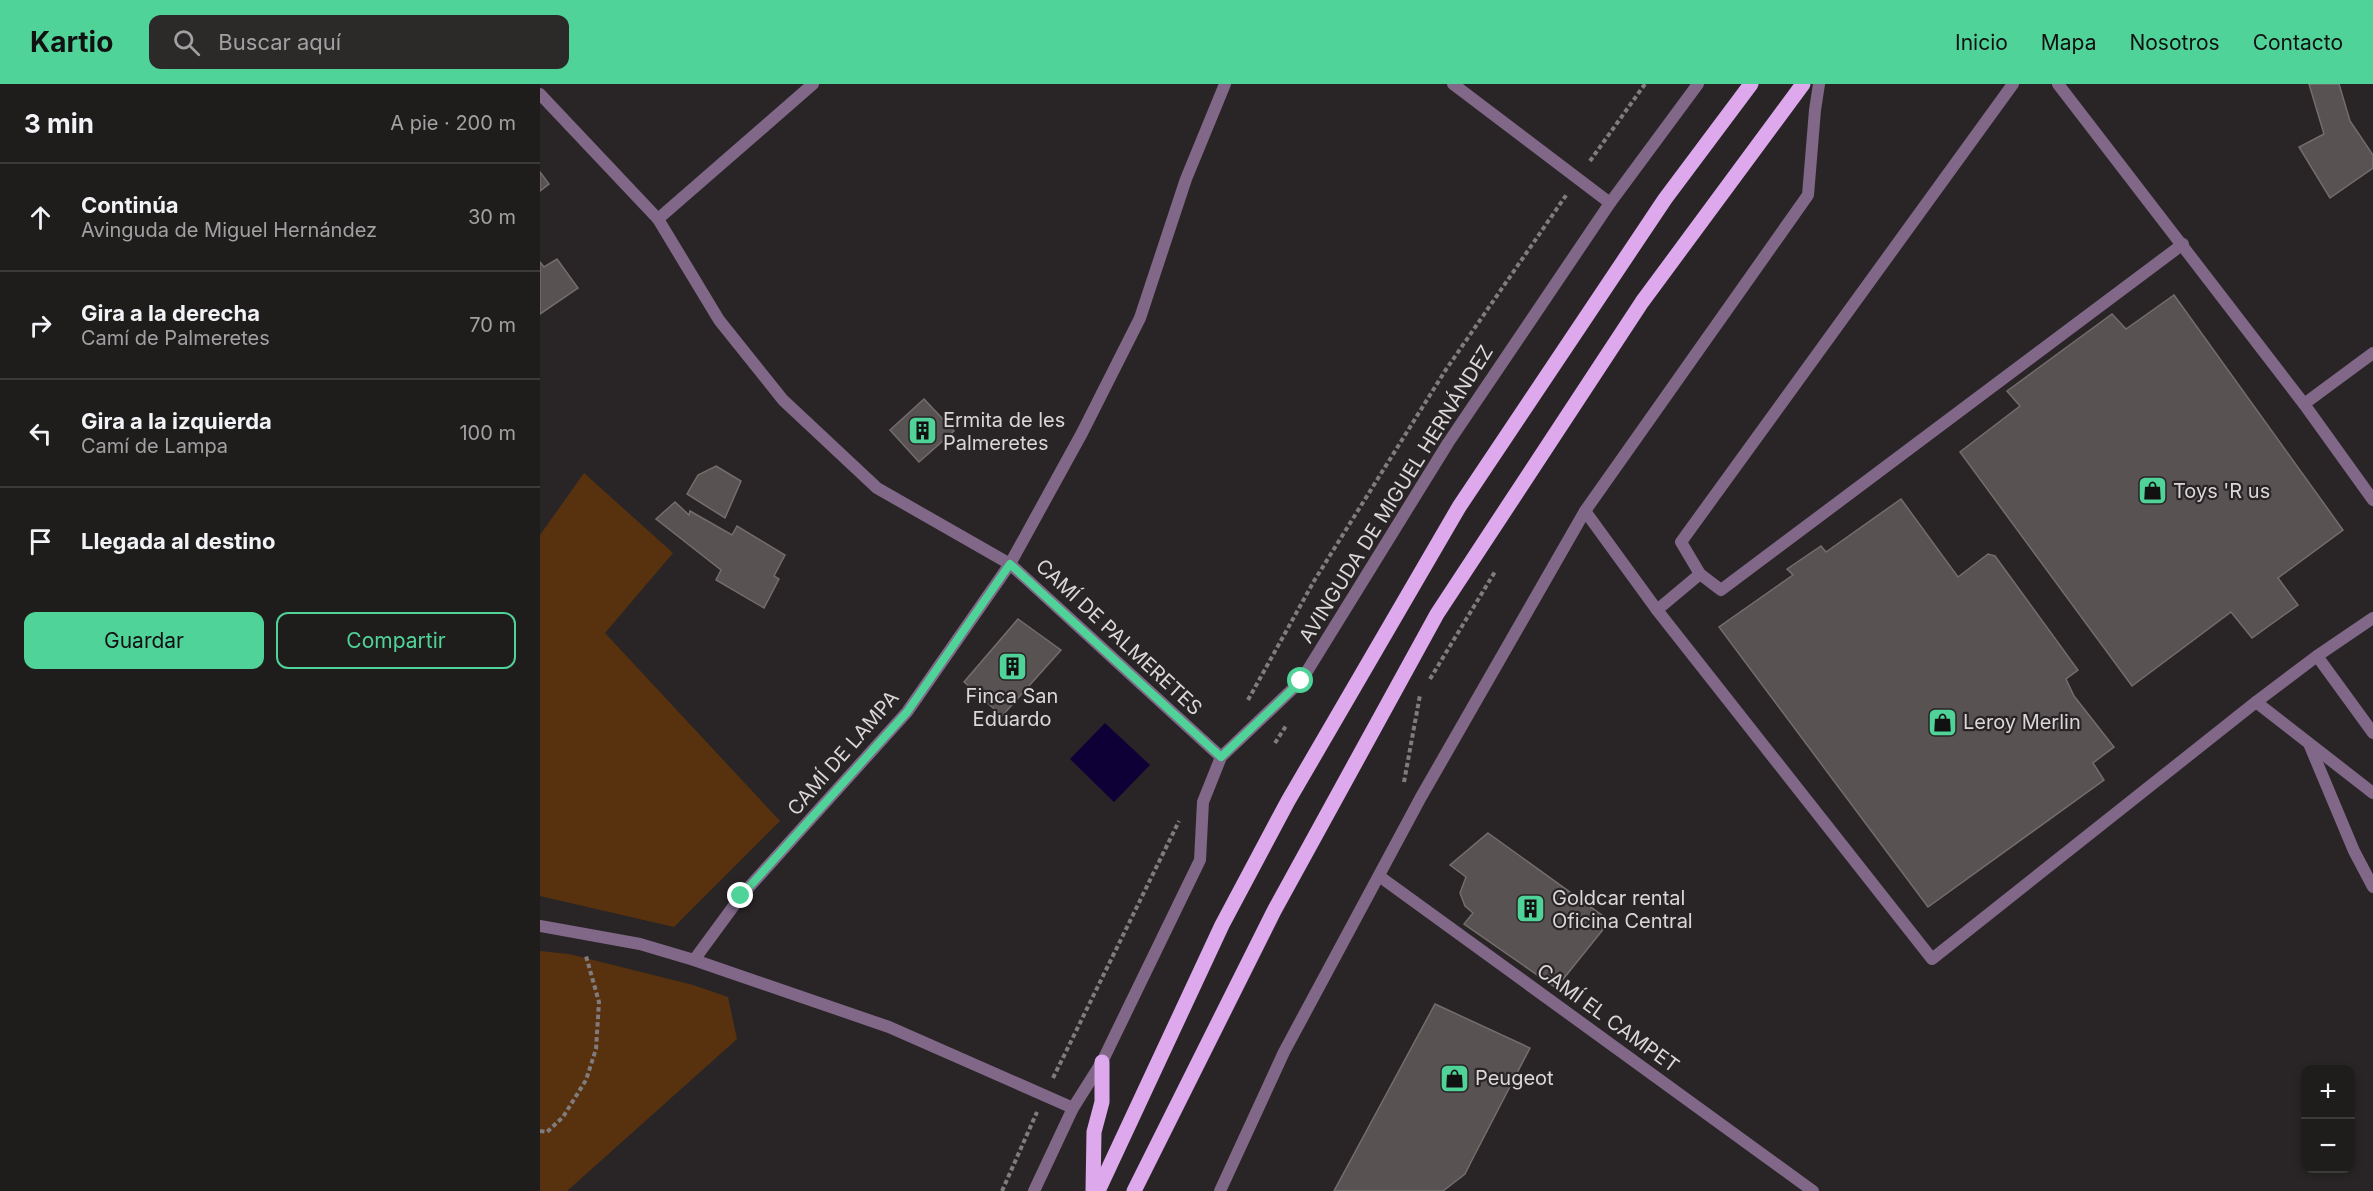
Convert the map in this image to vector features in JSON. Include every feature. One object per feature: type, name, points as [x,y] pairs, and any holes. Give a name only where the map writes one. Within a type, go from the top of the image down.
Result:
[{"type":"main road","points":[[1098,1191],[1222,924],[1288,801],[1460,507],[1665,199],[1751,84]]},
{"type":"main road","points":[[1134,1191],[1274,911],[1437,614],[1642,302],[1803,84]]},
{"type":"main road","points":[[1093,1191],[1094,1132],[1102,1102],[1102,1062]]},
{"type":"street","points":[[658,219],[813,84]]},
{"type":"street","name":"CAMÍ DE LAMPA","points":[[693,960],[741,896],[907,712],[1010,564],[1082,433],[1140,318],[1186,179],[1225,84]]},
{"type":"street","points":[[1453,84],[1610,203]]},
{"type":"street","name":"AVINGUDA DE MIGUEL HERNÁNDEZ","points":[[1034,1191],[1073,1108],[1102,1062],[1200,860],[1203,802],[1221,757],[1301,681],[1448,443],[1610,203],[1698,84]]},
{"type":"street","points":[[1220,1191],[1284,1053],[1421,797],[1585,511],[1808,195],[1819,84]]},
{"type":"street","points":[[2013,84],[1681,543],[1700,574],[1721,590],[2182,244]]},
{"type":"street","points":[[2058,84],[2304,404],[2373,500]]},
{"type":"street","name":"CAMÍ DE PALMERETES","points":[[540,94],[658,219],[719,320],[783,400],[877,488],[1010,564],[1221,757]]},
{"type":"street","points":[[2304,404],[2373,353]]},
{"type":"street","points":[[1585,511],[1657,610],[1932,959],[2256,702],[2373,618]]},
{"type":"street","points":[[1657,610],[1700,574]]},
{"type":"street","points":[[2317,656],[2373,733]]},
{"type":"street","points":[[2256,702],[2373,793]]},
{"type":"street","points":[[2309,745],[2354,851],[2373,887]]},
{"type":"street","name":"CAMÍ EL CAMPET","points":[[1379,876],[1813,1191]]},
{"type":"street","points":[[540,926],[640,944],[693,960],[889,1027],[1073,1108]]},
{"type":"path","points":[[1242,710],[1314,581],[1445,371],[1645,84]]},
{"type":"path","points":[[1403,790],[1419,697],[1497,568]]},
{"type":"path","points":[[1002,1191],[1045,1096],[1180,821],[1182,810]]},
{"type":"path","points":[[540,1131],[547,1132],[563,1117],[586,1080],[596,1049],[599,1002],[579,932]]},
{"type":"shaded area","points":[[584,473],[673,553],[605,633],[780,821],[674,927],[540,896],[540,535]]},
{"type":"shaded area","points":[[1105,723],[1150,765],[1114,802],[1070,759]]},
{"type":"shaded area","points":[[540,951],[569,954],[693,985],[728,997],[737,1039],[567,1191],[540,1191]]},
{"type":"building","points":[[2309,84],[2339,84],[2350,121],[2373,155],[2373,168],[2330,198],[2299,147],[2324,134]]},
{"type":"building","points":[[540,172],[549,184],[540,191]]},
{"type":"building","points":[[557,259],[578,288],[540,314],[540,262],[544,267]]},
{"type":"building","name":"Toys 'R us","points":[[2174,295],[2343,530],[2278,578],[2298,605],[2252,638],[2231,612],[2132,686],[1960,452],[2020,406],[2007,391],[2112,314],[2126,329]]},
{"type":"building","name":"Ermita de les Palmeretes","points":[[924,399],[954,431],[919,462],[890,430]]},
{"type":"building","points":[[716,466],[741,481],[725,518],[687,494],[698,475]]},
{"type":"building","name":"Leroy Merlin","points":[[1901,499],[1958,577],[1988,554],[1995,556],[2078,670],[2066,679],[2074,696],[2114,747],[2093,763],[2104,780],[1928,907],[1719,627],[1793,575],[1787,569],[1821,546],[1826,552]]},
{"type":"building","points":[[675,502],[689,515],[690,511],[732,535],[737,526],[785,555],[774,576],[779,579],[764,608],[716,580],[721,570],[656,519]]},
{"type":"building","name":"Finca San Eduardo","points":[[1018,619],[1061,650],[1002,716],[964,682]]},
{"type":"building","name":"Goldcar rental Oficina Central","points":[[1488,833],[1610,921],[1556,988],[1464,924],[1473,913],[1465,906],[1460,893],[1466,877],[1450,865]]},
{"type":"building","points":[[1435,1004],[1530,1048],[1465,1174],[1443,1191],[1334,1191]]},
{"type":"place","name":"Ermita de les Palmeretes","points":[[922,431]]},
{"type":"place","name":"Toys 'R us","points":[[2152,491]]},
{"type":"place","name":"Finca San Eduardo","points":[[1012,666]]},
{"type":"place","name":"Leroy Merlin","points":[[1942,722]]},
{"type":"place","name":"Goldcar rental Oficina Central","points":[[1531,909]]},
{"type":"place","name":"Peugeot","points":[[1454,1078]]},
{"type":"route","points":[[741,896],[907,712],[1010,564],[1221,757],[1301,681]]}]
